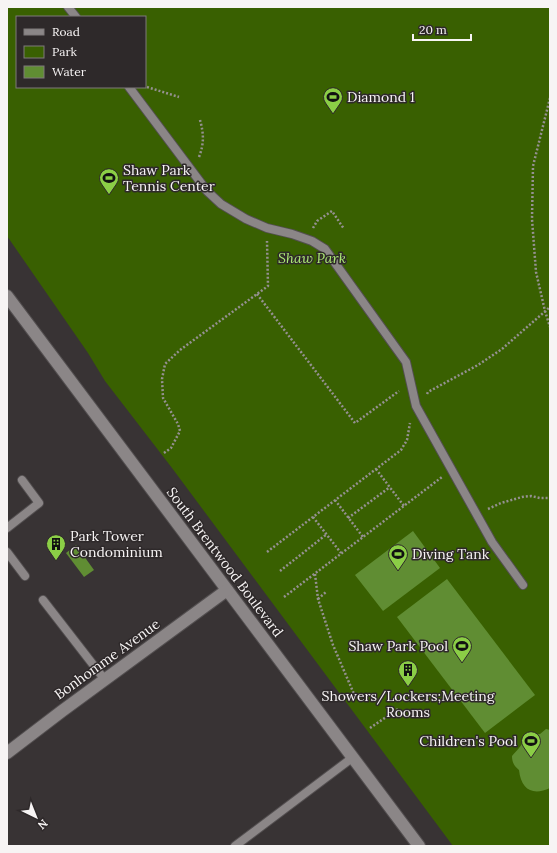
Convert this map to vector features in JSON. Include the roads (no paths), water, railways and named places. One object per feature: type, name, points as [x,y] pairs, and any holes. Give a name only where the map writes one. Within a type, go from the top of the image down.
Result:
[{"type":"main road","name":"South Brentwood Boulevard","points":[[7,296],[419,846]]},
{"type":"main road","name":"Bonhomme Avenue","points":[[7,753],[227,590]]},
{"type":"lane","points":[[68,7],[75,16]]},
{"type":"lane","points":[[130,88],[207,191],[221,204],[246,219],[267,228],[312,241],[325,249],[406,362],[416,406],[492,542],[523,585]]},
{"type":"lane","points":[[7,528],[39,503],[22,480]]},
{"type":"lane","points":[[7,552],[25,576]]},
{"type":"lane","points":[[43,600],[105,680]]},
{"type":"lane","points":[[234,846],[352,758]]},
{"type":"water","name":"Diving Tank","points":[[413,531],[440,568],[383,611],[355,575]]},
{"type":"water","points":[[76,545],[94,570],[84,577],[66,553]]},
{"type":"water","points":[[447,579],[535,695],[485,733],[397,617]]},
{"type":"water","name":"Children's Pool","points":[[546,729],[550,730],[550,788],[533,791],[525,787],[522,782],[519,770],[512,760],[512,756],[520,747],[526,736],[540,734]]},
{"type":"place","name":"Diamond 1","points":[[333,114]]},
{"type":"place","name":"Shaw Park Tennis Center","points":[[109,195]]},
{"type":"place","name":"Park Tower Condominium","points":[[56,561]]},
{"type":"place","name":"Diving Tank","points":[[398,571]]},
{"type":"place","name":"Shaw Park Pool","points":[[462,663]]},
{"type":"place","name":"Showers/Lockers;Meeting Rooms","points":[[408,687]]},
{"type":"place","name":"Children's Pool","points":[[531,758]]},
{"type":"park label","name":"Shaw Park","points":[[312,258]]}]
